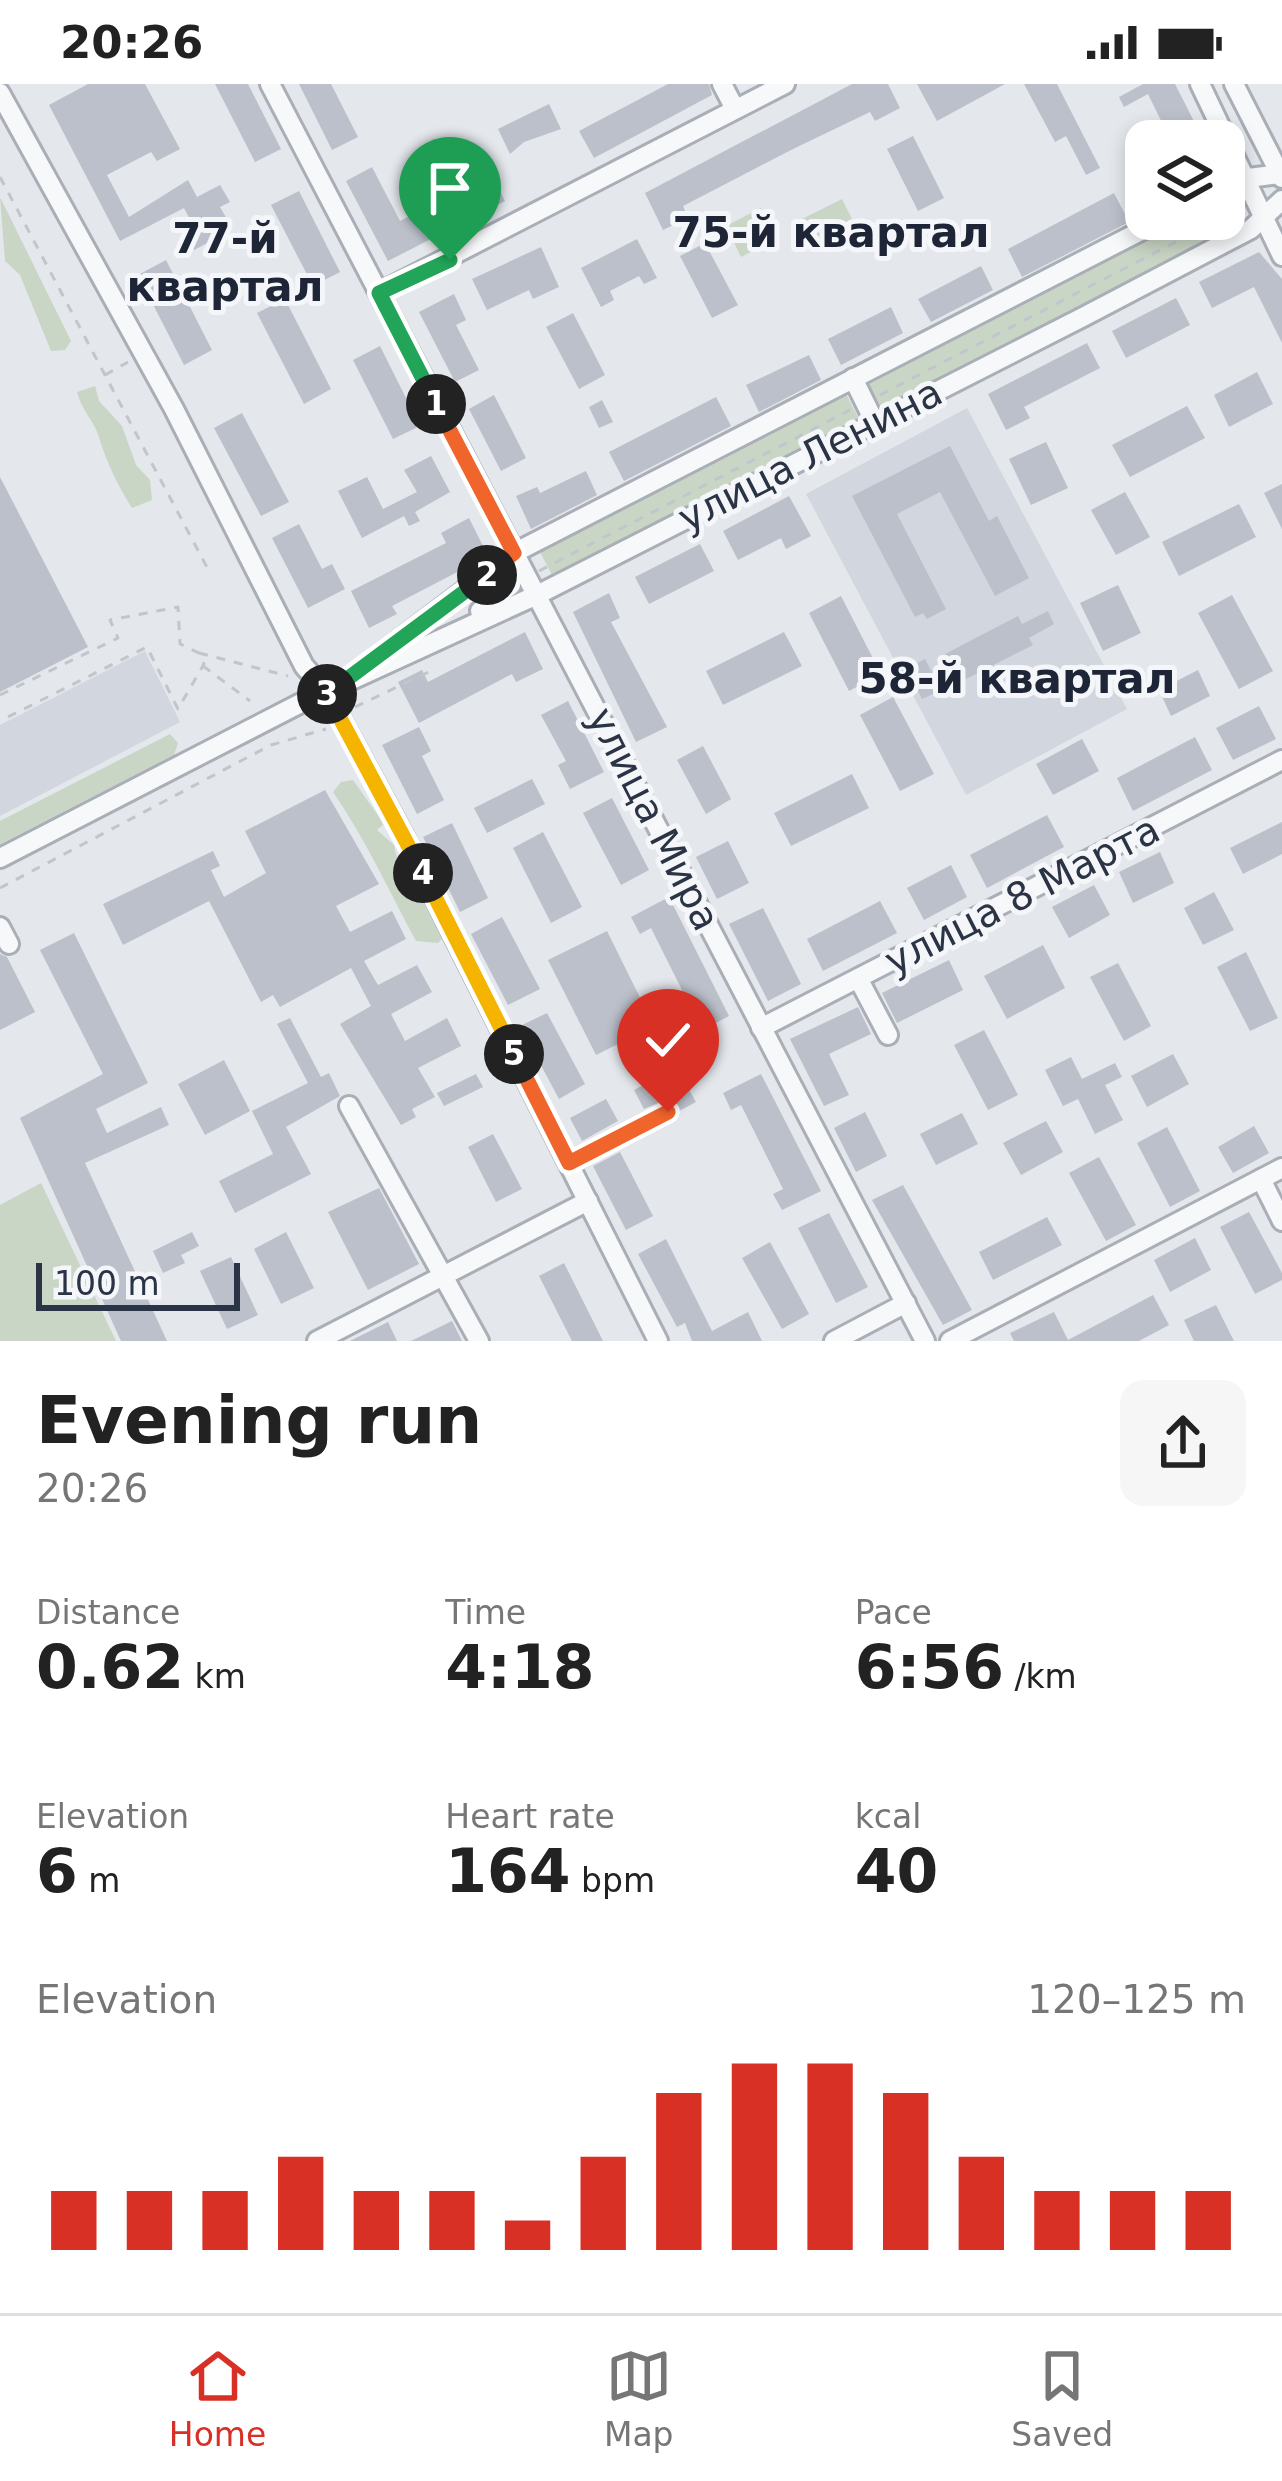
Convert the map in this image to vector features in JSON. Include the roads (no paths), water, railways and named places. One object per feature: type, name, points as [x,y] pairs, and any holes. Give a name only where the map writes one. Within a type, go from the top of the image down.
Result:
[{"type":"street","name":"улица Мира","points":[[270,84],[925,1341]]},
{"type":"street","points":[[722,84],[735,109]]},
{"type":"street","points":[[379,293],[785,84]]},
{"type":"street","points":[[1200,84],[1282,256]]},
{"type":"street","points":[[1234,84],[1281,176],[1245,180]]},
{"type":"street","points":[[0,93],[196,451],[304,666],[326,690],[658,1341]]},
{"type":"street","name":"улица Ленина","points":[[0,859],[326,690],[538,594],[1266,219],[1282,200]]},
{"type":"street","name":"улица Ленина","points":[[326,690],[414,632],[514,553],[1125,239]]},
{"type":"street","points":[[853,378],[874,421]]},
{"type":"street","points":[[433,641],[508,590],[514,553]]},
{"type":"street","name":"улица 8 Марта","points":[[761,1028],[1282,760]]},
{"type":"street","points":[[859,980],[888,1035]]},
{"type":"street","points":[[349,1106],[478,1341]]},
{"type":"street","points":[[569,1163],[668,1112]]},
{"type":"street","points":[[950,1341],[1282,1168]]},
{"type":"street","points":[[1261,1178],[1282,1221]]},
{"type":"street","points":[[317,1341],[588,1201]]},
{"type":"street","points":[[834,1341],[906,1304]]},
{"type":"district","name":"75-й квартал","points":[[831,232]]},
{"type":"district","name":"77-й квартал","points":[[225,262]]},
{"type":"district","name":"58-й квартал","points":[[1017,678]]}]
